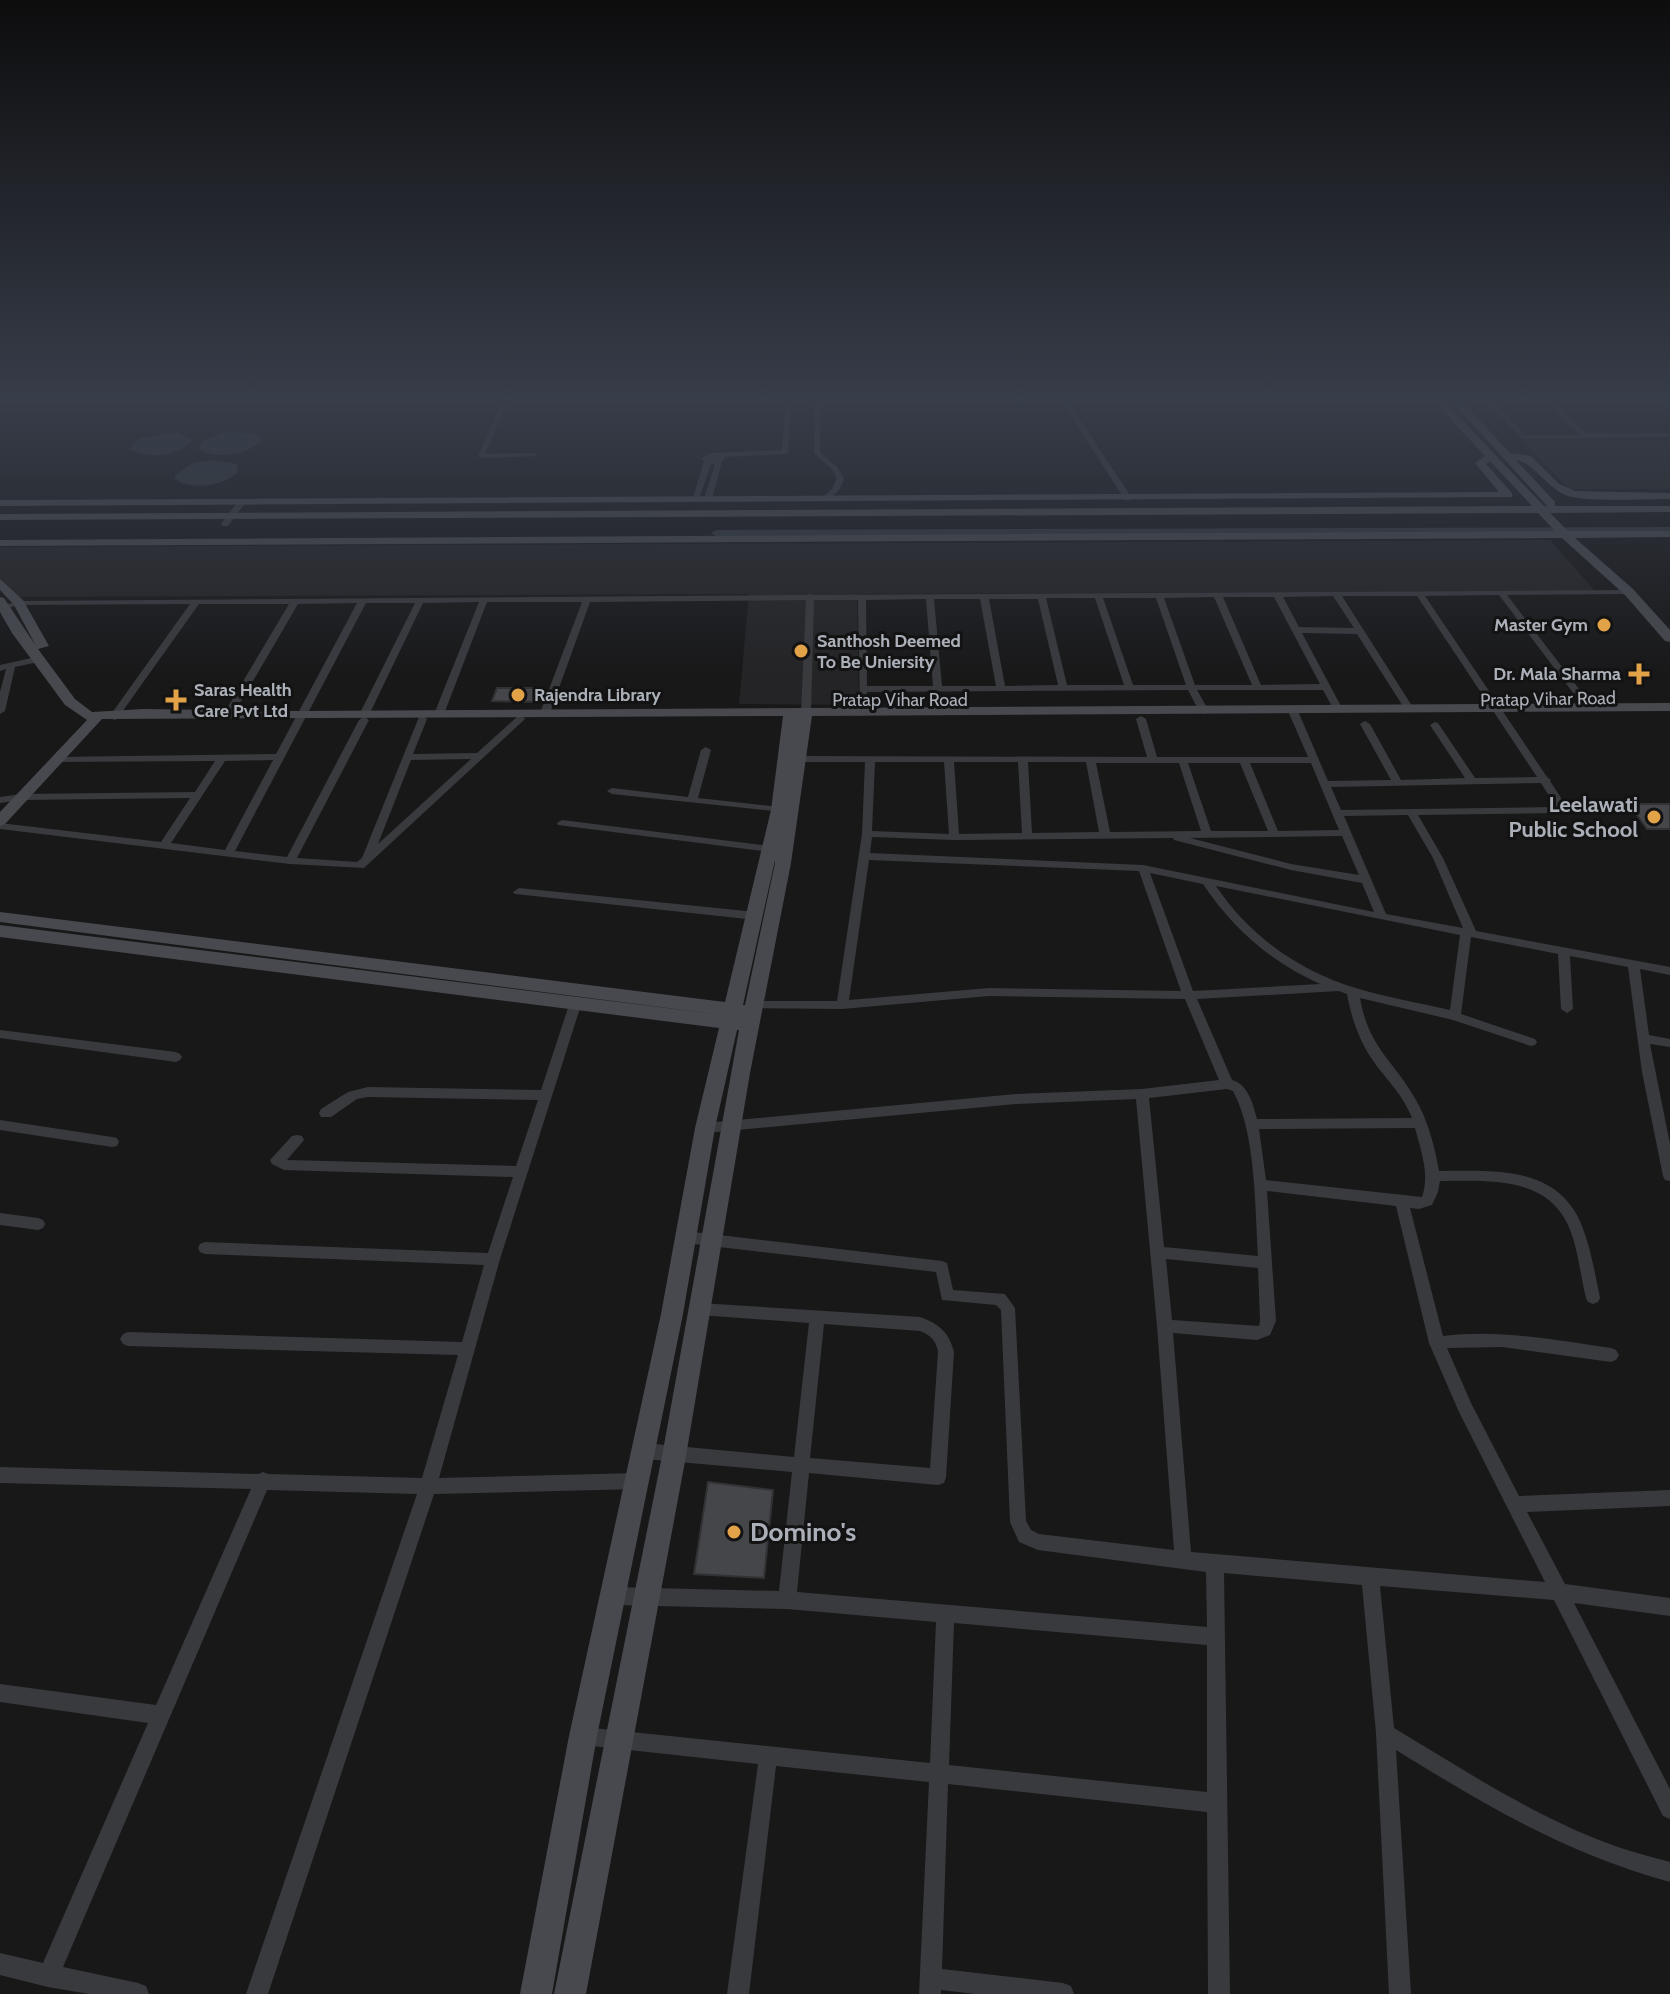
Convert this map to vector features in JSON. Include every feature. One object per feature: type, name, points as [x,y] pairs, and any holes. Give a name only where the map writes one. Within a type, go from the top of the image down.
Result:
[{"type":"street","points":[[695,499],[698,490]]},
{"type":"street","points":[[708,499],[711,490]]},
{"type":"street","points":[[825,499],[834,490]]},
{"type":"street","points":[[1123,490],[1128,498]]},
{"type":"street","points":[[0,503],[1508,495],[1504,490]]},
{"type":"street","points":[[1522,490],[1541,510],[1565,526],[1670,509]]},
{"type":"street","points":[[1536,490],[1585,555],[1629,592],[1670,638]]},
{"type":"street","points":[[1564,490],[1576,495],[1670,496]]},
{"type":"street","points":[[652,514],[657,499]]},
{"type":"street","points":[[228,520],[242,502]]},
{"type":"street","points":[[1,524],[652,514],[1541,510]]},
{"type":"street","points":[[228,520],[1565,526],[1670,534]]},
{"type":"street","points":[[0,543],[1565,526],[1670,520]]},
{"type":"street","points":[[0,583],[17,630],[70,702],[96,718],[21,797],[0,824]]},
{"type":"street","points":[[8,603],[1629,592]]},
{"type":"street","points":[[1338,813],[1558,810],[1562,805],[1419,593]]},
{"type":"street","points":[[1501,593],[1589,708]]},
{"type":"street","points":[[1217,594],[1258,687]]},
{"type":"street","points":[[1277,594],[1338,710]]},
{"type":"street","points":[[1336,594],[1409,709]]},
{"type":"street","points":[[1041,595],[1063,688]]},
{"type":"street","points":[[1098,595],[1129,688]]},
{"type":"street","points":[[1159,595],[1191,687],[1204,711]]},
{"type":"street","points":[[570,1994],[621,1740],[713,1240],[732,1124],[756,916],[798,715],[810,596]]},
{"type":"street","points":[[862,596],[863,713]]},
{"type":"street","points":[[930,596],[938,688]]},
{"type":"street","points":[[984,596],[1001,688]]},
{"type":"street","points":[[545,713],[587,599]]},
{"type":"street","points":[[439,714],[484,600]]},
{"type":"street","points":[[290,861],[420,601]]},
{"type":"street","points":[[114,717],[196,602]]},
{"type":"street","points":[[228,854],[362,602]]},
{"type":"street","points":[[8,603],[80,699],[81,708]]},
{"type":"street","points":[[228,715],[294,603]]},
{"type":"street","points":[[1296,630],[1360,631]]},
{"type":"street","points":[[0,711],[5,667],[40,659]]},
{"type":"street","points":[[863,689],[1326,687]]},
{"type":"street","name":"Pratap Vihar Road","points":[[798,715],[1204,711],[1294,714],[1409,709],[1501,713],[1670,707]]},
{"type":"street","name":"Pratap Vihar Road","points":[[96,718],[143,713],[301,718]]},
{"type":"street","name":"Pratap Vihar Road","points":[[131,716],[141,719],[301,718],[545,713],[1141,719],[1294,714],[1501,713],[1670,716]]},
{"type":"street","points":[[1294,714],[1382,917]]},
{"type":"street","name":"Pratap Vihar Road","points":[[364,717],[520,719],[650,715]]},
{"type":"street","points":[[536,1994],[583,1736],[638,1481],[705,1128],[743,1015],[783,863],[799,759],[798,715]]},
{"type":"street","points":[[365,862],[422,719]]},
{"type":"street","points":[[0,824],[228,854],[352,866],[365,862],[520,719]]},
{"type":"street","points":[[1141,719],[1153,761]]},
{"type":"street","points":[[1365,724],[1398,783]]},
{"type":"street","points":[[1435,725],[1472,782]]},
{"type":"street","points":[[692,800],[706,750]]},
{"type":"street","points":[[407,757],[480,756]]},
{"type":"street","points":[[56,760],[280,757]]},
{"type":"street","points":[[164,846],[222,758]]},
{"type":"street","points":[[799,759],[870,762],[1312,760]]},
{"type":"street","points":[[1023,760],[1027,836]]},
{"type":"street","points":[[1091,761],[1105,835]]},
{"type":"street","points":[[1183,761],[1207,834]]},
{"type":"street","points":[[1244,761],[1274,833]]},
{"type":"street","points":[[842,1005],[867,834],[870,762]]},
{"type":"street","points":[[949,762],[954,837]]},
{"type":"street","points":[[1325,784],[1546,780]]},
{"type":"street","points":[[612,791],[779,810]]},
{"type":"street","points":[[0,800],[21,797],[199,795]]},
{"type":"street","points":[[1412,813],[1438,858],[1469,933],[1455,1016]]},
{"type":"street","points":[[562,823],[769,849]]},
{"type":"street","points":[[867,834],[954,837],[1345,833]]},
{"type":"street","points":[[1167,835],[1291,867],[1365,880]]},
{"type":"street","points":[[863,856],[1143,868],[1670,971]]},
{"type":"street","points":[[1143,868],[1189,995],[1227,1084]]},
{"type":"street","points":[[1206,880],[1229,914],[1267,948],[1307,974],[1353,992],[1455,1016],[1531,1042]]},
{"type":"street","points":[[519,892],[756,916]]},
{"type":"street","points":[[0,917],[411,977],[575,1005],[743,1015],[989,992],[1189,995],[1339,987]]},
{"type":"street","points":[[0,931],[743,1015]]},
{"type":"street","points":[[1564,951],[1567,1009]]},
{"type":"street","points":[[1633,964],[1644,1038],[1666,1133],[1670,1176]]},
{"type":"street","points":[[1261,1185],[1402,1202],[1427,1201],[1433,1176],[1415,1104],[1369,1044],[1357,1019],[1353,992]]},
{"type":"street","points":[[257,1994],[428,1486],[493,1259],[575,1005]]},
{"type":"street","points":[[0,1034],[176,1057]]},
{"type":"street","points":[[1644,1038],[1670,1043]]},
{"type":"street","points":[[705,1128],[1016,1099],[1142,1094],[1235,1085],[1241,1091],[1251,1124],[1261,1185],[1268,1321],[1265,1330],[1257,1333],[1165,1326]]},
{"type":"street","points":[[326,1113],[353,1095],[368,1092],[544,1095]]},
{"type":"street","points":[[1142,1094],[1165,1326],[1183,1560]]},
{"type":"street","points":[[1251,1124],[1420,1123]]},
{"type":"street","points":[[0,1125],[112,1142]]},
{"type":"street","points":[[297,1140],[277,1160],[284,1165],[522,1172]]},
{"type":"street","points":[[1433,1176],[1512,1177],[1533,1182],[1554,1194],[1575,1226],[1593,1298]]},
{"type":"street","points":[[1402,1202],[1437,1343],[1465,1407],[1670,1809]]},
{"type":"street","points":[[0,1219],[38,1224]]},
{"type":"street","points":[[685,1237],[942,1267],[947,1296],[1000,1299],[1008,1308],[1018,1522],[1025,1536],[1038,1542],[1215,1564],[1558,1592],[1670,1607]]},
{"type":"street","points":[[205,1248],[493,1259]]},
{"type":"street","points":[[1157,1252],[1264,1263]]},
{"type":"street","points":[[644,1451],[938,1477],[946,1352],[944,1340],[936,1329],[920,1324],[699,1309]]},
{"type":"street","points":[[787,1600],[817,1319]]},
{"type":"street","points":[[1437,1343],[1473,1338],[1509,1340],[1611,1355]]},
{"type":"street","points":[[128,1339],[468,1349]]},
{"type":"street","points":[[0,1475],[428,1486],[638,1481]]},
{"type":"street","points":[[48,1976],[263,1480]]},
{"type":"street","points":[[1514,1504],[1670,1498]]},
{"type":"street","points":[[1215,1564],[1219,1994]]},
{"type":"street","points":[[1370,1576],[1385,1733],[1400,1994]]},
{"type":"street","points":[[613,1596],[787,1600],[1217,1637]]},
{"type":"street","points":[[945,1613],[931,1986],[1063,1994]]},
{"type":"street","points":[[0,1693],[159,1715]]},
{"type":"street","points":[[1385,1733],[1562,1836],[1621,1861],[1670,1872]]},
{"type":"street","points":[[583,1736],[1216,1803]]},
{"type":"street","points":[[738,1994],[768,1757]]},
{"type":"street","points":[[0,1964],[138,1994]]},
{"type":"shaded area","name":"Santhosh Deemed To Be Uniersity","points":[[1550,540],[1595,591],[857,594],[859,705],[739,704],[749,594],[16,597],[0,580],[0,547]]},
{"type":"building","name":"Rajendra Library","points":[[497,688],[543,688],[539,702],[492,701]]},
{"type":"building","name":"Leelawati Public School","points":[[1629,804],[1670,804],[1670,829],[1647,829]]},
{"type":"building","name":"Domino's","points":[[708,1482],[773,1490],[764,1578],[694,1574]]},
{"type":"waterway","points":[[716,533],[1670,530]]},
{"type":"place","name":"Master Gym","points":[[1604,625]]},
{"type":"place","name":"Santhosh Deemed To Be Uniersity","points":[[801,651]]},
{"type":"place","name":"Dr. Mala Sharma","points":[[1639,674]]},
{"type":"place","name":"Rajendra Library","points":[[518,695]]},
{"type":"place","name":"Saras Health Care Pvt Ltd","points":[[176,700]]},
{"type":"place","name":"Leelawati Public School","points":[[1654,817]]},
{"type":"place","name":"Domino's","points":[[734,1532]]}]
